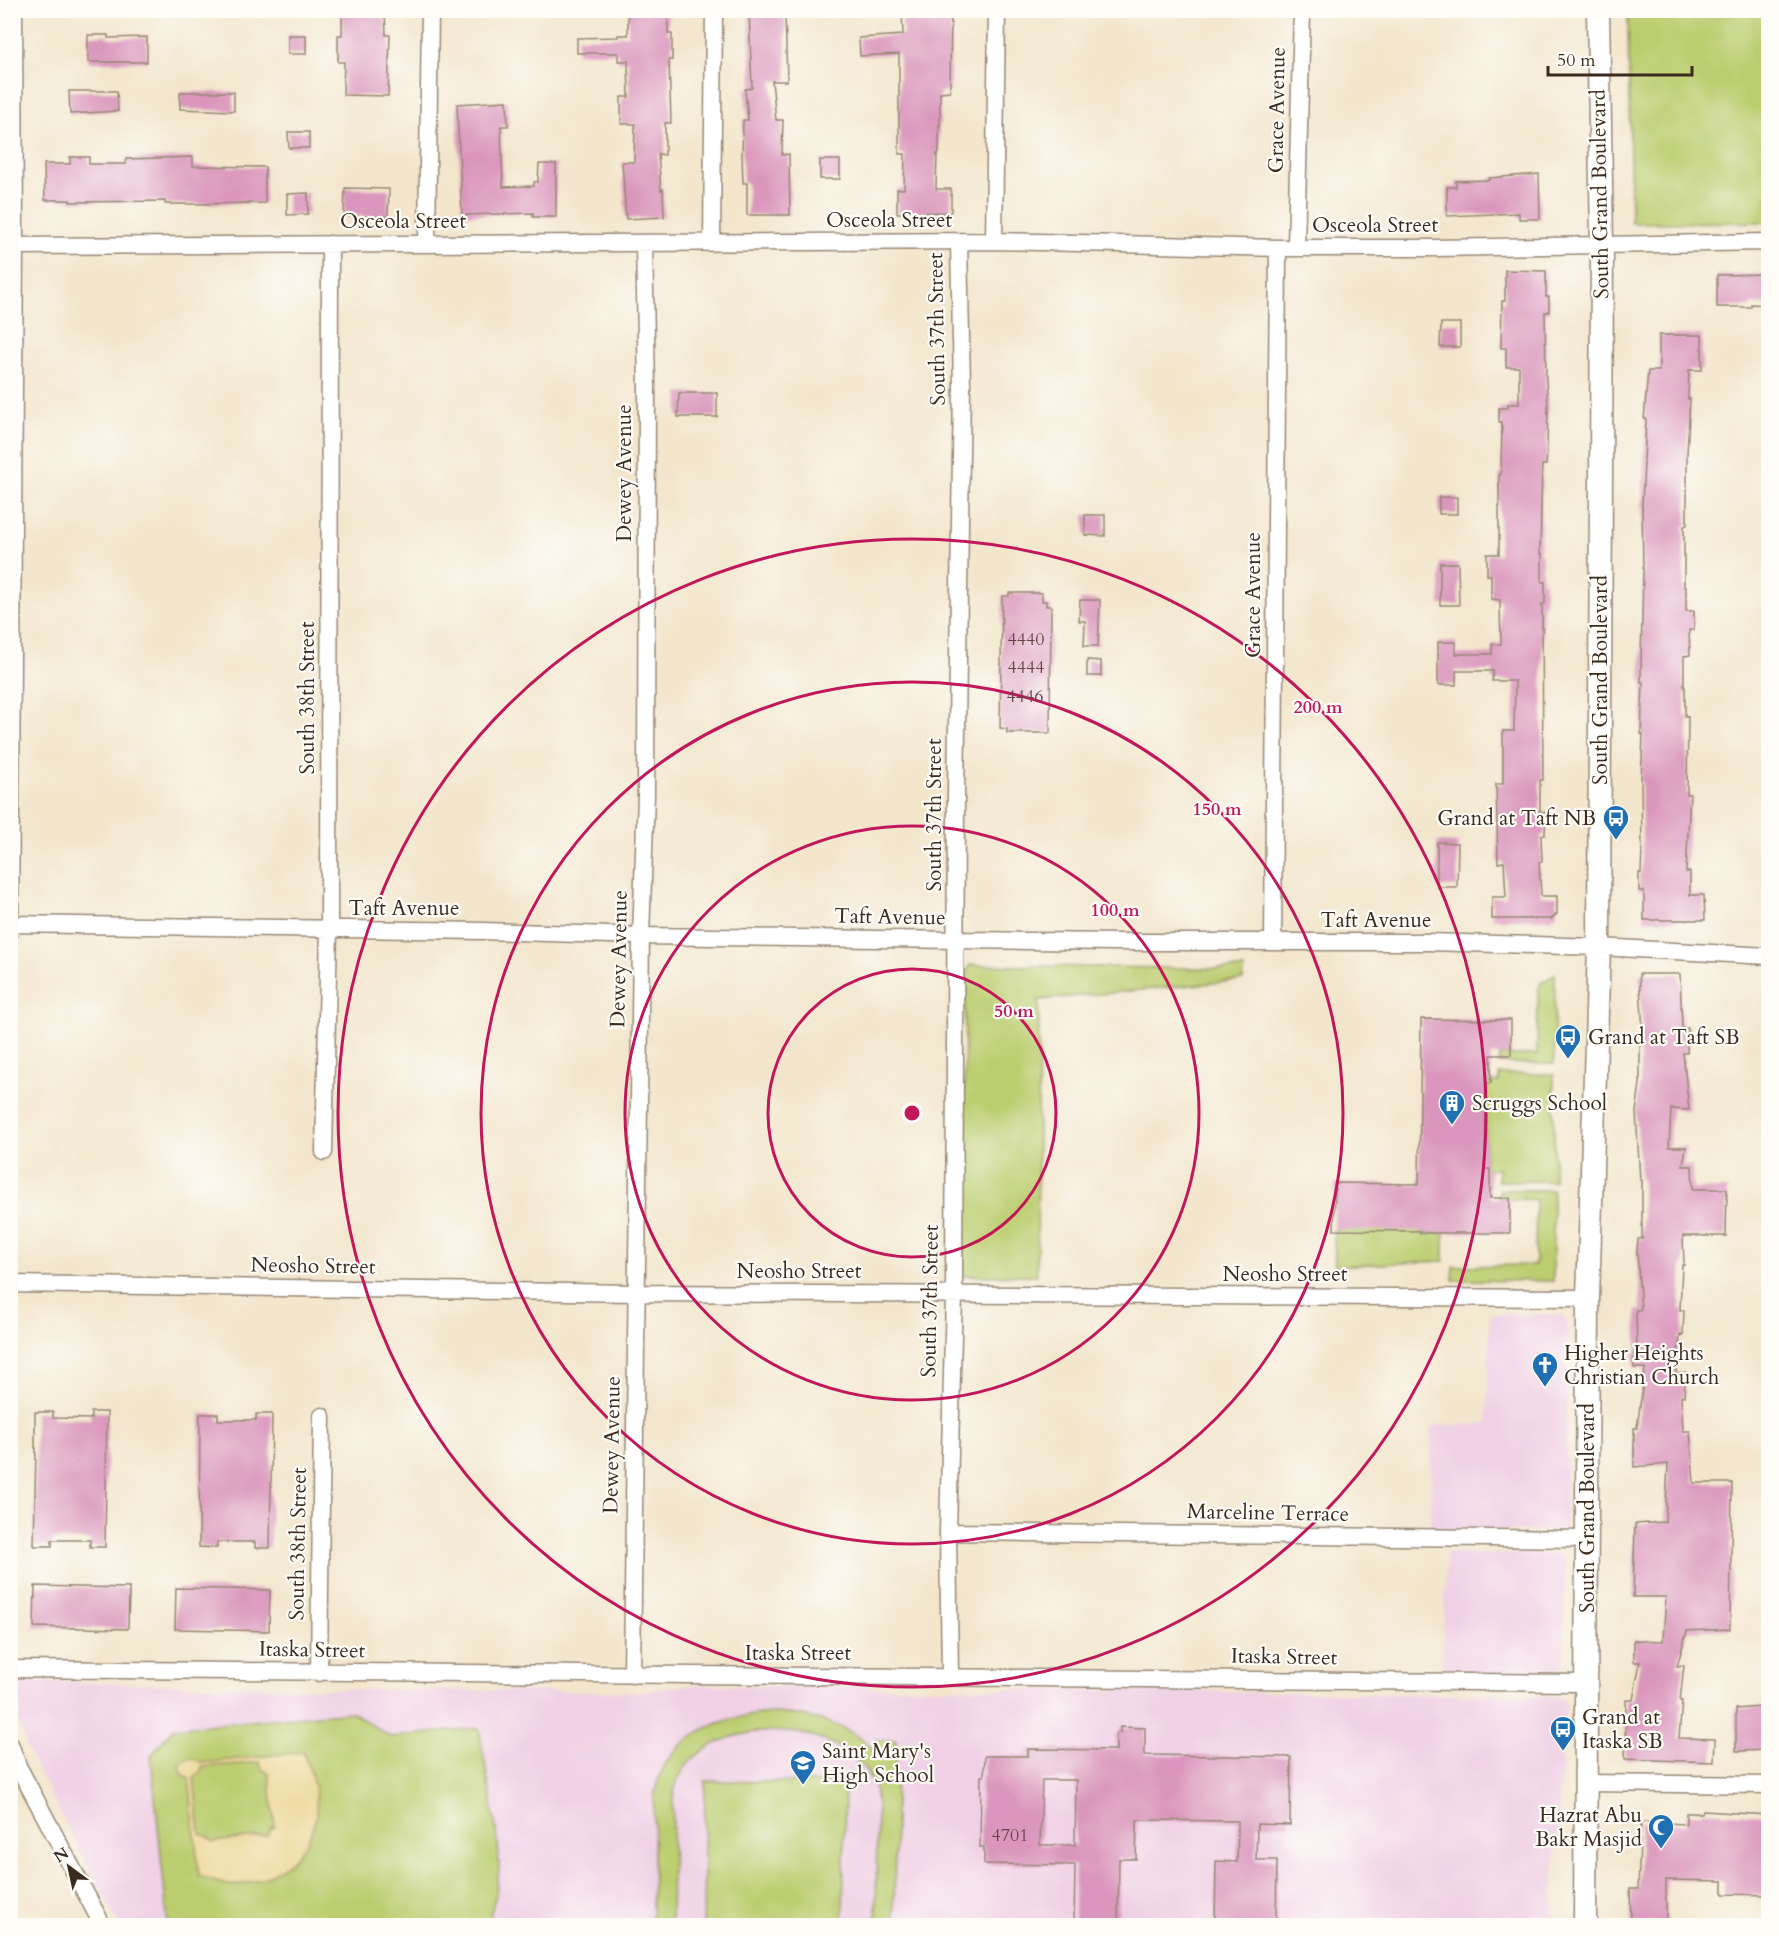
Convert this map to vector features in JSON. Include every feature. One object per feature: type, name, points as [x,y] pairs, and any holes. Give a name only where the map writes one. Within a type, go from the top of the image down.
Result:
[{"type":"main road","name":"South Grand Boulevard","points":[[1585,1926],[1588,1298],[1599,946],[1602,243],[1598,10]]},
{"type":"street","points":[[10,932],[14,10]]},
{"type":"street","points":[[427,244],[430,10]]},
{"type":"street","points":[[712,243],[714,10]]},
{"type":"street","points":[[994,241],[997,10]]},
{"type":"street","name":"Grace Avenue","points":[[1296,247],[1302,10]]},
{"type":"street","name":"Osceola Street","points":[[13,246],[994,241],[1278,248],[1437,248],[1602,243],[1768,242]]},
{"type":"street","name":"South 37th Street","points":[[950,1676],[948,1532],[954,1295],[956,796],[962,386],[959,242]]},
{"type":"street","name":"Dewey Avenue","points":[[632,1675],[641,936],[646,759],[647,387],[644,243]]},
{"type":"street","name":"South 38th Street","points":[[324,1152],[329,930],[330,244]]},
{"type":"street","name":"Grace Avenue","points":[[1273,942],[1278,248]]},
{"type":"street","name":"Taft Avenue","points":[[11,924],[483,931],[641,936],[1427,942],[1599,946],[1768,956]]},
{"type":"street","name":"Neosho Street","points":[[10,1284],[636,1293],[1588,1298]]},
{"type":"street","name":"South 38th Street","points":[[319,1673],[322,1416]]},
{"type":"street","name":"Marceline Terrace","points":[[948,1532],[1586,1539]]},
{"type":"street","name":"Itaska Street","points":[[10,1669],[1586,1683]]},
{"type":"street","points":[[10,1744],[23,1776],[103,1926]]},
{"type":"street","points":[[1586,1783],[1768,1785]]},
{"type":"shaded area","points":[[1490,1314],[1561,1315],[1567,1320],[1566,1524],[1558,1531],[1431,1531],[1431,1426],[1487,1424]]},
{"type":"shaded area","points":[[1446,1553],[1556,1554],[1562,1557],[1565,1562],[1564,1664],[1560,1669],[1555,1673],[1442,1673]]},
{"type":"shaded area","name":"Saint Mary's High School","points":[[27,1681],[362,1690],[638,1692],[693,1685],[1554,1696],[1562,1699],[1566,1705],[1553,1893],[1554,1925],[119,1925],[27,1750],[19,1722],[17,1692],[22,1683]]},
{"type":"green space","points":[[1628,11],[1768,11],[1768,222],[1631,223]]},
{"type":"green space","points":[[970,965],[1244,969],[1243,980],[1039,1000],[1037,1275],[963,1276],[965,975]]},
{"type":"green space","points":[[1555,974],[1554,1064],[1499,1063],[1500,1055],[1537,1055],[1538,991],[1541,983]]},
{"type":"green space","points":[[1499,1074],[1554,1074],[1554,1181],[1498,1181],[1498,1169],[1485,1169],[1486,1083],[1499,1082]]},
{"type":"green space","points":[[1499,1190],[1553,1190],[1553,1281],[1453,1280],[1454,1266],[1535,1265],[1536,1200],[1499,1198]]},
{"type":"green space","points":[[1420,1226],[1420,1233],[1444,1233],[1444,1261],[1335,1266],[1334,1230]]},
{"type":"green space","points":[[352,1712],[390,1737],[479,1728],[498,1841],[499,1869],[496,1894],[488,1925],[168,1925],[151,1756],[173,1728]]},
{"type":"green space","points":[[776,1713],[804,1716],[831,1723],[855,1735],[877,1753],[877,1740],[896,1740],[894,1925],[876,1925],[877,1802],[866,1771],[842,1749],[810,1736],[774,1731],[738,1735],[707,1748],[684,1770],[673,1800],[671,1925],[652,1925],[654,1799],[659,1777],[669,1759],[681,1745],[697,1733],[715,1724],[734,1718]]},
{"type":"green space","points":[[705,1781],[845,1783],[843,1925],[703,1925]]},
{"type":"sand","points":[[303,1752],[310,1769],[316,1796],[316,1814],[309,1836],[293,1859],[270,1875],[244,1884],[226,1885],[199,1876],[189,1777],[183,1775],[180,1767],[182,1761],[188,1759],[195,1759],[202,1763]],"holes":[[[260,1762],[261,1768],[269,1774],[275,1826],[270,1829],[267,1836],[213,1842],[200,1833],[194,1778],[202,1767]]]},
{"type":"building","points":[[342,10],[385,10],[386,35],[390,35],[388,96],[343,95],[344,62],[338,62],[338,35],[342,35]]},
{"type":"building","points":[[628,10],[668,10],[668,34],[672,34],[672,60],[669,60],[671,123],[665,123],[665,155],[658,154],[664,217],[626,219],[622,162],[634,162],[635,124],[621,124],[621,97],[629,97],[628,61],[618,61],[618,53],[577,53],[577,38],[628,35]]},
{"type":"building","points":[[749,10],[785,10],[787,81],[772,81],[776,120],[783,120],[782,155],[789,154],[790,215],[747,215],[747,183],[743,183],[742,154],[743,120],[748,120],[745,89],[752,88]]},
{"type":"building","points":[[902,10],[951,10],[950,91],[940,92],[936,189],[951,189],[951,212],[897,213],[897,189],[904,189],[905,154],[899,154],[899,54],[860,56],[859,38],[903,35]]},
{"type":"building","points":[[88,35],[108,35],[108,38],[147,37],[147,62],[88,62]]},
{"type":"building","points":[[288,35],[306,35],[306,54],[288,54]]},
{"type":"building","points":[[69,91],[117,91],[118,111],[70,114]]},
{"type":"building","points":[[180,92],[234,92],[234,111],[180,109]]},
{"type":"building","points":[[507,101],[508,126],[501,126],[503,187],[534,186],[534,182],[538,182],[539,164],[556,164],[556,217],[533,217],[533,213],[462,215],[457,104]]},
{"type":"building","points":[[288,132],[309,132],[309,148],[289,148]]},
{"type":"building","points":[[70,157],[89,157],[89,164],[126,164],[126,159],[193,157],[193,166],[265,167],[265,203],[165,204],[165,201],[45,200],[44,164],[70,164]]},
{"type":"building","points":[[820,160],[840,160],[840,179],[820,179]]},
{"type":"building","points":[[1539,174],[1540,219],[1519,219],[1519,213],[1447,216],[1447,187],[1456,187],[1456,181]]},
{"type":"building","points":[[345,188],[389,189],[388,217],[344,216]]},
{"type":"building","points":[[308,193],[308,214],[287,215],[287,194]]},
{"type":"building","points":[[1505,270],[1546,271],[1546,297],[1549,297],[1549,312],[1545,312],[1548,405],[1546,465],[1542,465],[1540,554],[1542,554],[1542,582],[1545,582],[1545,604],[1542,604],[1543,780],[1540,780],[1540,812],[1546,812],[1545,835],[1541,835],[1542,862],[1539,862],[1541,896],[1557,896],[1557,914],[1551,919],[1492,919],[1492,897],[1506,897],[1504,862],[1498,863],[1496,784],[1503,784],[1503,731],[1514,731],[1515,681],[1492,681],[1493,671],[1456,671],[1456,685],[1438,685],[1438,642],[1456,642],[1456,654],[1492,654],[1492,644],[1501,644],[1500,600],[1491,599],[1491,575],[1487,575],[1487,554],[1499,554],[1502,422],[1499,422],[1499,408],[1508,408],[1508,404],[1519,404],[1519,367],[1506,367],[1506,348],[1501,348]]},
{"type":"building","points":[[1768,274],[1768,305],[1717,307],[1717,275]]},
{"type":"building","points":[[1441,323],[1460,323],[1460,347],[1440,347]]},
{"type":"building","points":[[1659,335],[1702,335],[1702,370],[1689,370],[1684,587],[1686,587],[1686,611],[1694,611],[1694,630],[1689,630],[1690,655],[1684,656],[1684,687],[1685,716],[1688,716],[1687,794],[1690,794],[1686,872],[1690,872],[1690,895],[1704,895],[1705,920],[1644,920],[1644,891],[1639,891],[1642,848],[1642,505],[1646,419],[1644,419],[1648,371],[1659,371]]},
{"type":"building","points":[[679,393],[717,393],[717,417],[678,417]]},
{"type":"building","points":[[1439,497],[1457,497],[1457,514],[1439,514]]},
{"type":"building","points":[[1085,515],[1105,515],[1105,536],[1085,535]]},
{"type":"building","points":[[1440,563],[1458,563],[1459,605],[1440,605]]},
{"type":"building","points":[[1009,593],[1042,593],[1042,601],[1046,601],[1046,606],[1051,606],[1050,733],[1007,733],[1007,729],[1000,728],[1002,596],[1009,596]]},
{"type":"building","points":[[1080,600],[1100,600],[1098,646],[1084,646],[1085,621],[1079,621]]},
{"type":"building","points":[[1087,660],[1101,661],[1101,676],[1087,676]]},
{"type":"building","points":[[1437,842],[1458,843],[1457,887],[1437,887]]},
{"type":"building","points":[[1639,974],[1680,974],[1682,1028],[1688,1028],[1687,1053],[1683,1053],[1689,1110],[1671,1109],[1669,1147],[1686,1147],[1683,1166],[1692,1166],[1693,1189],[1727,1189],[1726,1236],[1683,1236],[1684,1265],[1682,1265],[1680,1310],[1684,1310],[1683,1336],[1680,1335],[1676,1374],[1686,1373],[1684,1396],[1681,1396],[1683,1431],[1690,1431],[1694,1483],[1732,1483],[1730,1629],[1687,1631],[1677,1666],[1684,1665],[1679,1738],[1715,1739],[1714,1762],[1625,1759],[1626,1700],[1633,1700],[1640,1662],[1634,1662],[1634,1640],[1663,1641],[1666,1597],[1633,1597],[1635,1524],[1665,1522],[1668,1464],[1634,1467],[1634,1428],[1637,1428],[1645,1368],[1634,1368],[1634,1352],[1637,1352],[1636,1310],[1641,1310],[1637,1253],[1638,1239],[1642,1239],[1642,1180],[1640,1180],[1636,1112],[1640,1084],[1640,1030],[1643,1030]]},
{"type":"building","name":"Scruggs School","points":[[1421,1019],[1511,1020],[1511,1055],[1491,1055],[1491,1083],[1486,1083],[1485,1169],[1490,1169],[1490,1198],[1510,1198],[1510,1233],[1334,1230],[1335,1183],[1419,1184]]},
{"type":"building","points":[[35,1412],[53,1412],[53,1418],[91,1419],[91,1412],[107,1412],[105,1547],[90,1547],[90,1540],[52,1540],[52,1546],[34,1546]]},
{"type":"building","points":[[200,1414],[218,1414],[218,1420],[256,1420],[256,1414],[272,1414],[270,1548],[255,1548],[255,1542],[217,1542],[217,1548],[199,1547]]},
{"type":"building","points":[[35,1586],[129,1588],[128,1629],[34,1627]]},
{"type":"building","points":[[176,1588],[270,1590],[269,1631],[175,1629]]},
{"type":"building","points":[[1768,1708],[1768,1750],[1736,1751],[1736,1709]]},
{"type":"building","name":"Saint Mary's High School","points":[[1120,1727],[1145,1728],[1145,1755],[1291,1757],[1290,1825],[1257,1824],[1256,1860],[1277,1860],[1276,1926],[1215,1926],[1216,1861],[1237,1862],[1238,1821],[1137,1820],[1136,1859],[1119,1859],[1118,1926],[1074,1926],[1075,1865],[984,1864],[984,1847],[980,1847],[981,1776],[984,1776],[985,1756],[1028,1756],[1028,1749],[1116,1750],[1116,1733],[1120,1733]],"holes":[[[1042,1780],[1076,1780],[1075,1845],[1040,1845]]]},
{"type":"building","points":[[1703,1811],[1768,1815],[1768,1895],[1723,1894],[1723,1881],[1666,1880],[1666,1924],[1631,1924],[1630,1889],[1638,1889],[1641,1822],[1686,1824],[1686,1813],[1702,1813]]},
{"type":"place","name":"Grand at Taft NB","points":[[1616,841]]},
{"type":"place","name":"Grand at Taft SB","points":[[1568,1060]]},
{"type":"place","name":"Scruggs School","points":[[1452,1126]]},
{"type":"place","name":"Higher Heights Christian Church","points":[[1545,1388]]},
{"type":"place","name":"Grand at Itaska SB","points":[[1563,1752]]},
{"type":"place","name":"Saint Mary's High School","points":[[803,1786]]},
{"type":"place","name":"Hazrat Abu Bakr Masjid","points":[[1661,1850]]}]
